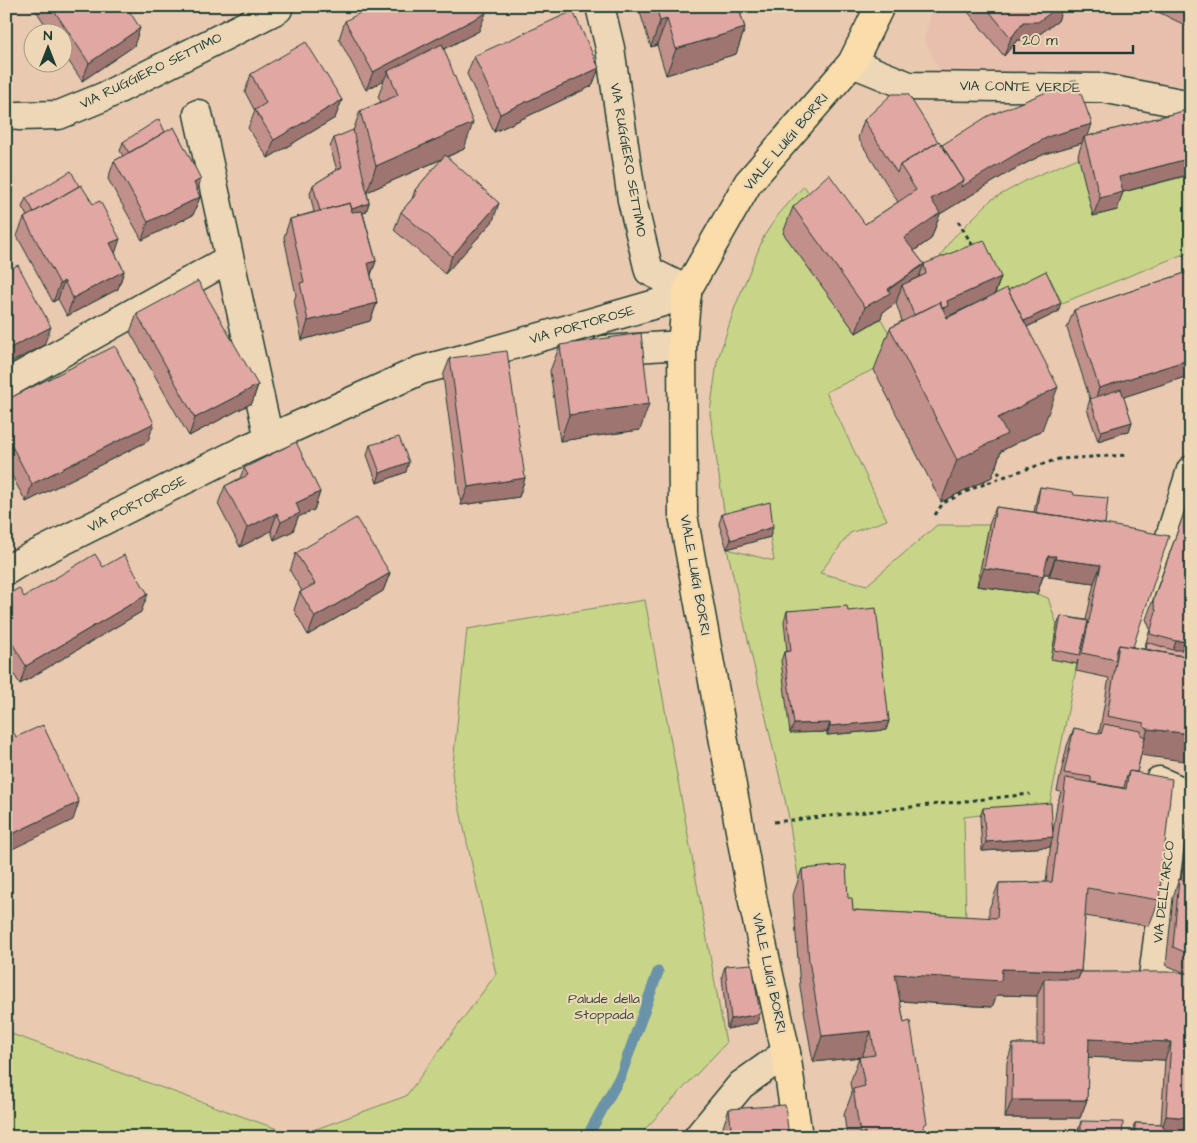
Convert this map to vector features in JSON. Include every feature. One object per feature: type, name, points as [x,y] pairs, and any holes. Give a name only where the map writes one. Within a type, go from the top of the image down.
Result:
[{"type":"main road","name":"VIALE LUIGI BORRI","points":[[798,1137],[786,1053],[753,902],[683,515],[682,346],[687,293],[748,183],[852,63],[880,6]]},
{"type":"street","name":"VIA RUGGIERO SETTIMO","points":[[600,6],[610,48],[632,200],[649,271],[687,293]]},
{"type":"street","name":"VIA RUGGIERO SETTIMO","points":[[19,116],[59,115],[103,97],[278,7]]},
{"type":"street","name":"VIA CONTE VERDE","points":[[852,63],[909,86],[1102,88],[1191,105]]},
{"type":"street","points":[[198,114],[268,439]]},
{"type":"street","points":[[6,384],[230,259]]},
{"type":"street","name":"VIA PORTOROSE","points":[[6,571],[26,559],[268,439],[421,370],[687,293]]},
{"type":"street","name":"VIA PORTOROSE","points":[[478,355],[562,353],[682,346]]},
{"type":"street","points":[[1134,675],[1144,619],[1191,470]]},
{"type":"street","name":"VIA DELL'ARCO","points":[[1159,781],[1177,789],[1153,977],[1191,982]]},
{"type":"street","points":[[698,1137],[741,1085],[786,1053]]},
{"type":"path","points":[[958,221],[977,253]]},
{"type":"path","points":[[936,515],[943,503],[1001,477],[1059,459],[1127,454]]},
{"type":"path","points":[[990,457],[1001,477]]},
{"type":"path","points":[[789,820],[1030,794]]},
{"type":"shaded area","points":[[934,6],[1191,6],[1191,88],[1050,70],[943,78],[924,39]]},
{"type":"green space","points":[[1078,158],[1112,195],[1191,175],[1191,251],[1062,303],[1050,278],[999,302],[938,274],[941,255],[951,240],[991,200],[1029,179]]},
{"type":"green space","points":[[804,186],[815,202],[784,233],[856,333],[881,319],[902,356],[826,392],[887,520],[850,533],[820,573],[867,585],[937,525],[989,525],[977,586],[1037,594],[1048,598],[1057,625],[1051,659],[1077,664],[1048,813],[964,817],[966,926],[859,924],[801,895],[788,813],[727,549],[774,561],[766,512],[725,518],[710,413],[717,362],[735,307],[764,236],[778,215]]},
{"type":"green space","name":"Palude della Stoppada","points":[[645,600],[726,1043],[645,1129],[643,1137],[6,1137],[6,1032],[297,1136],[406,1096],[496,974],[452,774],[467,629]]},
{"type":"building","points":[[51,6],[126,6],[140,28],[89,63],[72,38],[72,22],[62,22]]},
{"type":"building","points":[[373,6],[482,6],[486,13],[373,72],[345,21]]},
{"type":"building","points":[[656,6],[738,6],[745,28],[676,49],[667,19],[660,21]]},
{"type":"building","points":[[985,6],[1060,6],[1038,22],[1023,22],[1011,38]]},
{"type":"building","points":[[573,11],[599,68],[500,114],[474,56]]},
{"type":"building","points":[[306,42],[342,100],[274,140],[255,110],[266,103],[251,74]]},
{"type":"building","points":[[442,44],[473,123],[376,166],[360,111],[398,95],[388,71]]},
{"type":"building","points":[[1076,80],[1092,124],[1050,136],[961,187],[964,180],[942,145],[988,116]]},
{"type":"building","points":[[892,94],[908,94],[938,142],[900,165],[897,173],[864,120]]},
{"type":"building","points":[[1191,109],[1191,158],[1119,177],[1123,192],[1100,198],[1084,137]]},
{"type":"building","points":[[159,119],[165,132],[129,153],[123,142]]},
{"type":"building","points":[[174,127],[201,179],[194,183],[200,197],[148,222],[114,161]]},
{"type":"building","points":[[353,130],[369,203],[352,209],[350,203],[320,211],[313,185],[342,167],[334,138]]},
{"type":"building","points":[[939,141],[964,180],[931,199],[940,213],[904,238],[924,264],[888,289],[890,293],[865,307],[793,207],[829,174],[865,224],[916,190],[900,165]]},
{"type":"building","points":[[445,155],[499,203],[452,256],[401,212],[417,193],[415,190]]},
{"type":"building","points":[[71,171],[79,186],[34,212],[26,198]]},
{"type":"building","points":[[81,185],[93,204],[100,201],[120,239],[110,243],[124,271],[73,298],[64,281],[60,284],[24,218]]},
{"type":"building","points":[[350,203],[352,212],[362,211],[376,261],[368,263],[377,303],[308,321],[300,283],[304,282],[290,219]]},
{"type":"building","points":[[984,240],[1001,277],[947,301],[948,306],[942,308],[940,302],[914,315],[902,285],[926,274],[924,264]]},
{"type":"building","points":[[18,265],[51,327],[6,350],[6,271]]},
{"type":"building","points":[[1046,271],[1061,303],[1024,321],[1008,290]]},
{"type":"building","points":[[1191,271],[1191,359],[1099,388],[1074,310]]},
{"type":"building","points":[[198,281],[258,385],[195,418],[137,314]]},
{"type":"building","points":[[1007,288],[1058,387],[998,418],[1007,434],[957,460],[890,328],[940,302],[947,318]]},
{"type":"building","points":[[641,333],[649,404],[569,415],[560,345]]},
{"type":"building","points":[[115,346],[154,423],[32,484],[6,435],[6,400]]},
{"type":"building","points":[[507,351],[525,478],[468,487],[450,358]]},
{"type":"building","points":[[1121,389],[1132,422],[1101,431],[1090,399]]},
{"type":"building","points":[[399,437],[409,462],[380,473],[370,445]]},
{"type":"building","points":[[296,442],[320,492],[296,503],[300,513],[281,522],[277,513],[247,528],[225,486],[248,475],[244,468]]},
{"type":"building","points":[[1040,487],[1073,492],[1074,495],[1108,498],[1105,524],[1036,513]]},
{"type":"building","points":[[1191,493],[1191,617],[1185,641],[1176,641],[1150,634],[1156,611],[1153,601]]},
{"type":"building","points":[[770,502],[773,527],[731,540],[722,514]]},
{"type":"building","points":[[996,507],[1061,516],[1169,536],[1133,647],[1119,645],[1116,660],[1082,653],[1101,565],[1055,559],[1056,556],[1048,556],[1043,576],[984,568]]},
{"type":"building","points":[[356,518],[390,573],[315,617],[300,592],[315,584],[296,553]]},
{"type":"building","points":[[95,554],[103,567],[124,555],[148,594],[26,666],[6,633],[6,596],[19,588],[24,597]]},
{"type":"building","points":[[847,606],[848,611],[876,608],[889,721],[830,726],[830,723],[794,724],[784,652],[791,651],[787,611]]},
{"type":"building","points":[[1061,616],[1088,621],[1080,655],[1054,650]]},
{"type":"building","points":[[1147,642],[1173,650],[1182,650],[1184,644],[1191,645],[1191,656],[1146,649]]},
{"type":"building","points":[[1119,645],[1191,656],[1191,734],[1148,729],[1144,727],[1144,723],[1107,716]]},
{"type":"building","points":[[1104,724],[1141,731],[1141,735],[1145,737],[1137,772],[1129,771],[1124,788],[1091,782],[1091,777],[1064,773],[1074,728],[1101,734]]},
{"type":"building","points":[[43,725],[79,802],[6,837],[6,736],[14,733],[16,737]]},
{"type":"building","points":[[1129,771],[1172,779],[1159,900],[1087,888],[1081,971],[1002,969],[1001,981],[895,974],[904,1023],[910,1021],[927,1123],[923,1126],[925,1137],[866,1137],[865,1132],[860,1134],[853,1089],[865,1086],[859,1057],[875,1055],[871,1031],[822,1036],[809,961],[802,869],[846,865],[848,898],[852,898],[853,910],[997,918],[999,883],[1052,882],[1066,778],[1126,789]]},
{"type":"building","points":[[1051,803],[1053,837],[986,842],[983,808]]},
{"type":"building","points":[[1191,842],[1191,955],[1173,947],[1179,879],[1184,880]]},
{"type":"building","points":[[752,964],[760,1014],[731,1019],[725,966]]},
{"type":"building","points":[[1081,972],[1177,972],[1191,974],[1191,1118],[1166,1116],[1171,1042],[1089,1039],[1087,1100],[1012,1100],[1013,1044],[1044,1044],[1044,979],[1078,979]]},
{"type":"building","points":[[785,1105],[789,1137],[732,1137],[729,1109]]},
{"type":"building","points":[[1081,1121],[1123,1122],[1122,1137],[1081,1137]]},
{"type":"building","points":[[1135,1123],[1162,1124],[1168,1137],[1135,1137]]},
{"type":"waterway","points":[[587,1137],[621,1075],[658,972]]}]
